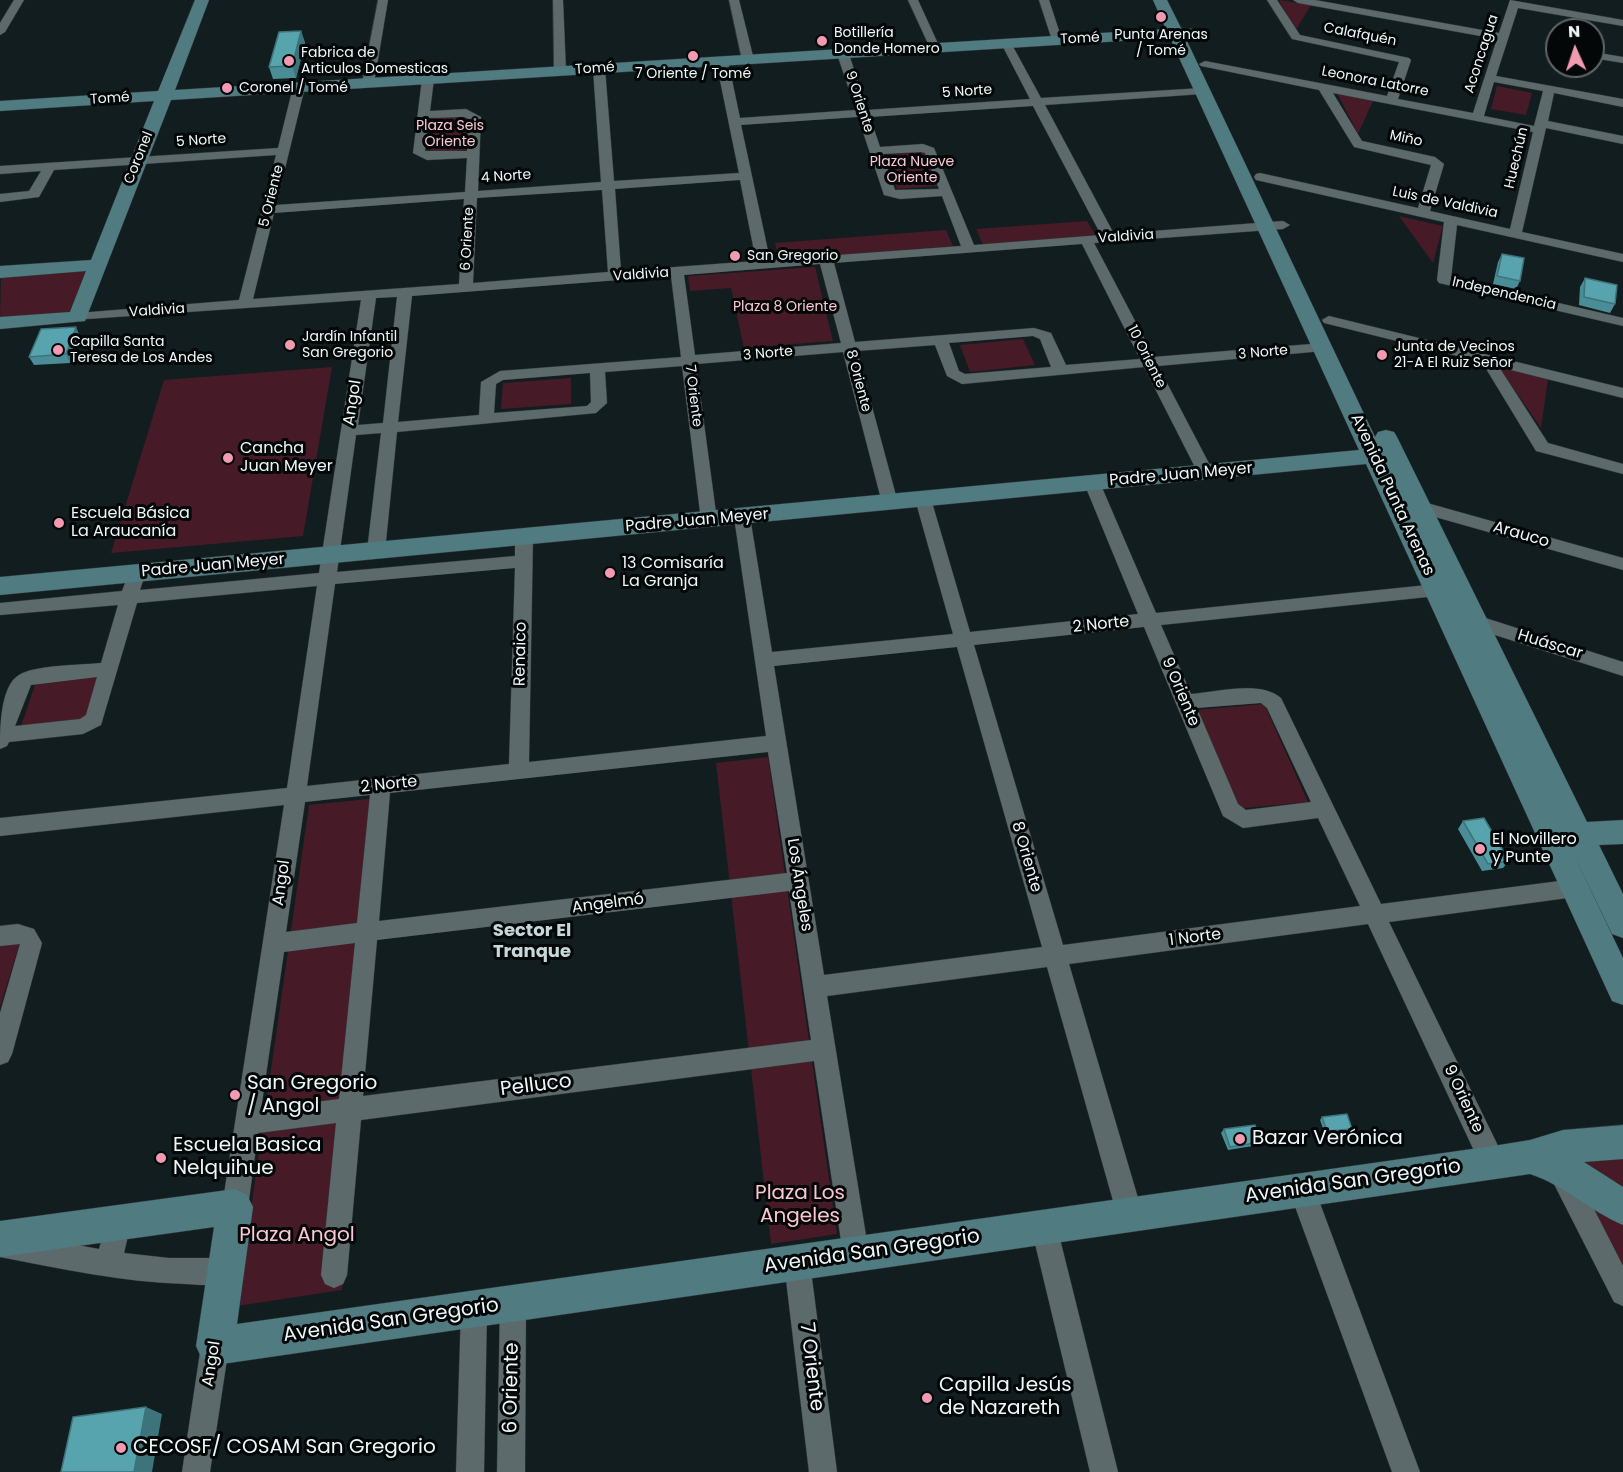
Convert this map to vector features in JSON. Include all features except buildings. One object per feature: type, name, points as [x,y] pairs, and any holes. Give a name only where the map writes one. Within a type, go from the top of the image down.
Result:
[{"type":"main road","name":"Coronel","points":[[78,317],[202,0]]},
{"type":"main road","name":"Avenida Punta Arenas","points":[[1160,0],[1204,64],[1260,177],[1274,226],[1323,347],[1384,455],[1420,507],[1476,622],[1569,844],[1575,888],[1623,991]]},
{"type":"main road","name":"Avenida Punta Arenas","points":[[1173,0],[1202,91],[1274,226],[1329,320],[1437,590],[1569,844],[1623,925]]},
{"type":"main road","name":"Tomé","points":[[0,106],[1182,33]]},
{"type":"main road","points":[[0,272],[97,265]]},
{"type":"main road","name":"Valdivia","points":[[0,323],[78,317]]},
{"type":"main road","name":"Padre Juan Meyer","points":[[0,586],[1384,455]]},
{"type":"main road","points":[[1569,844],[1623,832]]},
{"type":"main road","name":"Avenida San Gregorio","points":[[215,1346],[1493,1163],[1544,1162],[1563,1147],[1623,1142]]},
{"type":"main road","points":[[1544,1162],[1623,1207]]},
{"type":"main road","points":[[0,1239],[235,1207]]},
{"type":"main road","name":"Angol","points":[[215,1346],[235,1207]]},
{"type":"street","points":[[0,32],[19,0]]},
{"type":"street","points":[[368,83],[383,0]]},
{"type":"street","points":[[558,0],[560,71]]},
{"type":"street","points":[[734,0],[748,60]]},
{"type":"street","points":[[913,0],[935,48]]},
{"type":"street","points":[[1044,0],[1057,40]]},
{"type":"street","name":"Calafquén","points":[[1272,0],[1293,35],[1300,39],[1405,60],[1391,101]]},
{"type":"street","points":[[1298,0],[1331,3],[1503,37]]},
{"type":"street","points":[[1514,2],[1592,18]]},
{"type":"street","name":"Aconcagua","points":[[1477,118],[1514,2]]},
{"type":"street","points":[[1605,20],[1623,23]]},
{"type":"street","points":[[1006,44],[1110,238]]},
{"type":"street","name":"9 Oriente","points":[[843,54],[888,190],[892,194],[946,192]]},
{"type":"street","points":[[1605,57],[1623,60]]},
{"type":"street","points":[[722,61],[764,265]]},
{"type":"street","name":"Leonora Latorre","points":[[1204,64],[1477,118],[1623,140]]},
{"type":"street","points":[[599,69],[615,277]]},
{"type":"street","points":[[1490,78],[1623,103]]},
{"type":"street","points":[[428,79],[420,154],[430,156],[473,154]]},
{"type":"street","name":"5 Oriente","points":[[245,304],[299,87]]},
{"type":"street","name":"Miño","points":[[1324,88],[1356,142],[1436,162],[1438,167],[1423,213]]},
{"type":"street","name":"Huechún","points":[[1515,234],[1549,89]]},
{"type":"street","name":"5 Norte","points":[[734,122],[1202,91]]},
{"type":"street","name":"6 Oriente","points":[[423,116],[466,113],[474,115],[466,288]]},
{"type":"street","name":"9 Oriente","points":[[876,151],[919,148],[929,150],[969,249]]},
{"type":"street","name":"5 Norte","points":[[0,170],[283,151]]},
{"type":"street","points":[[0,198],[34,194],[50,167]]},
{"type":"street","name":"4 Norte","points":[[269,209],[746,176]]},
{"type":"street","name":"Luis de Valdivia","points":[[1260,177],[1623,258]]},
{"type":"street","name":"Independencia","points":[[1451,220],[1444,280],[1623,322]]},
{"type":"street","name":"Valdivia","points":[[78,317],[1274,226]]},
{"type":"street","name":"10 Oriente","points":[[1086,240],[1206,473]]},
{"type":"street","name":"8 Oriente","points":[[826,260],[890,503]]},
{"type":"street","name":"7 Oriente","points":[[677,272],[709,520]]},
{"type":"street","points":[[376,551],[405,292]]},
{"type":"street","name":"Angol","points":[[235,1207],[369,295]]},
{"type":"street","points":[[1329,320],[1623,393]]},
{"type":"street","name":"3 Norte","points":[[486,419],[488,385],[492,378],[688,360],[1038,332],[1046,336],[1060,370]]},
{"type":"street","name":"3 Norte","points":[[940,339],[952,373],[957,378],[1323,347]]},
{"type":"street","points":[[1487,359],[1537,441],[1551,451],[1623,469]]},
{"type":"street","points":[[348,431],[591,410],[599,403],[597,368]]},
{"type":"street","name":"9 Oriente","points":[[1092,483],[1233,814],[1243,819],[1324,809]]},
{"type":"street","name":"8 Oriente","points":[[923,500],[1130,1215]]},
{"type":"street","name":"Arauco","points":[[1420,507],[1623,564]]},
{"type":"street","name":"Los Ángeles","points":[[742,517],[856,1254]]},
{"type":"street","name":"Renaico","points":[[519,771],[524,537]]},
{"type":"street","name":"Padre Juan Meyer","points":[[0,609],[523,561]]},
{"type":"street","points":[[109,669],[33,677],[24,680],[19,687],[1,738],[91,723],[95,717],[109,669],[130,597],[136,574]]},
{"type":"street","name":"2 Norte","points":[[764,660],[1437,590]]},
{"type":"street","name":"Huáscar","points":[[1476,622],[1623,669]]},
{"type":"street","name":"9 Oriente","points":[[1185,702],[1259,695],[1268,697],[1274,703],[1493,1163]]},
{"type":"street","name":"2 Norte","points":[[0,827],[777,743]]},
{"type":"street","points":[[334,1275],[381,786]]},
{"type":"street","name":"Angelmó","points":[[273,943],[799,881]]},
{"type":"street","name":"1 Norte","points":[[815,987],[1575,888]]},
{"type":"street","points":[[0,936],[23,934],[28,936],[31,943],[0,1054]]},
{"type":"street","name":"Pelluco","points":[[247,1123],[824,1049]]},
{"type":"street","points":[[1544,1162],[1623,1293]]},
{"type":"street","points":[[1302,1190],[1406,1472]]},
{"type":"street","points":[[108,1265],[118,1223]]},
{"type":"street","points":[[1044,1227],[1104,1472]]},
{"type":"street","points":[[0,1244],[108,1265],[208,1272],[226,1271]]},
{"type":"street","name":"7 Oriente","points":[[797,1263],[824,1472]]},
{"type":"street","name":"6 Oriente","points":[[511,1472],[513,1304]]},
{"type":"street","points":[[470,1472],[474,1309]]},
{"type":"street","name":"Angol","points":[[196,1472],[215,1346]]},
{"type":"green space","points":[[1279,0],[1311,5],[1295,31]]},
{"type":"green space","points":[[1497,86],[1532,93],[1526,115],[1491,109]]},
{"type":"green space","points":[[1337,93],[1373,101],[1358,134]]},
{"type":"green space","name":"Plaza Seis Oriente","points":[[469,117],[467,150],[430,153],[433,118]]},
{"type":"green space","name":"Plaza Nueve Oriente","points":[[925,153],[937,186],[897,189],[886,155]]},
{"type":"green space","points":[[1399,216],[1443,226],[1433,263]]},
{"type":"green space","points":[[1087,221],[1096,236],[983,245],[976,229]]},
{"type":"green space","points":[[946,230],[953,246],[778,260],[775,243]]},
{"type":"green space","name":"Plaza 8 Oriente","points":[[815,267],[833,341],[744,348],[731,288],[690,291],[688,276]]},
{"type":"green space","points":[[93,270],[76,313],[0,319],[1,277]]},
{"type":"green space","points":[[1023,339],[1035,365],[970,372],[960,345]]},
{"type":"green space","points":[[1498,366],[1548,379],[1541,428]]},
{"type":"green space","name":"Cancha Juan Meyer","points":[[332,367],[303,536],[111,553],[164,380]]},
{"type":"green space","points":[[571,378],[571,404],[501,409],[503,383]]},
{"type":"green space","points":[[99,675],[88,718],[21,726],[36,682]]},
{"type":"green space","points":[[1264,704],[1308,802],[1234,809],[1195,710]]},
{"type":"green space","name":"Plaza Los Angeles","points":[[768,757],[837,1234],[771,1244],[716,763]]},
{"type":"green space","name":"Plaza Angol","points":[[388,797],[342,1290],[237,1306],[309,805]]},
{"type":"green space","points":[[20,942],[0,1007],[0,944]]},
{"type":"green space","points":[[1563,1152],[1623,1153],[1623,1195]]},
{"type":"green space","points":[[1583,1193],[1623,1216],[1623,1278]]},
{"type":"place","name":"Punta Arenas / Tomé","points":[[1161,17]]},
{"type":"place","name":"Botillería Donde Homero","points":[[822,41]]},
{"type":"place","name":"7 Oriente / Tomé","points":[[693,56]]},
{"type":"place","name":"Fabrica de Articulos Domesticas","points":[[289,61]]},
{"type":"place","name":"Coronel / Tomé","points":[[227,88]]},
{"type":"place","name":"San Gregorio","points":[[735,256]]},
{"type":"place","name":"Jardín Infantil San Gregorio","points":[[290,345]]},
{"type":"place","name":"Capilla Santa Teresa de Los Andes","points":[[58,350]]},
{"type":"place","name":"Junta de Vecinos 21-A El Ruiz Señor","points":[[1382,355]]},
{"type":"place","name":"Cancha Juan Meyer","points":[[228,458]]},
{"type":"place","name":"Escuela Básica La Araucanía","points":[[59,523]]},
{"type":"place","name":"13 Comisaría La Granja","points":[[610,573]]},
{"type":"place","name":"El Novillero y Punte","points":[[1480,849]]},
{"type":"place","name":"San Gregorio / Angol","points":[[235,1095]]},
{"type":"place","name":"Bazar Verónica","points":[[1240,1139]]},
{"type":"place","name":"Escuela Basica Nelquihue","points":[[161,1158]]},
{"type":"place","name":"Capilla Jesús de Nazareth","points":[[927,1398]]},
{"type":"place","name":"CECOSF/ COSAM San Gregorio","points":[[121,1448]]},
{"type":"district","name":"Sector El Tranque","points":[[532,941]]}]
